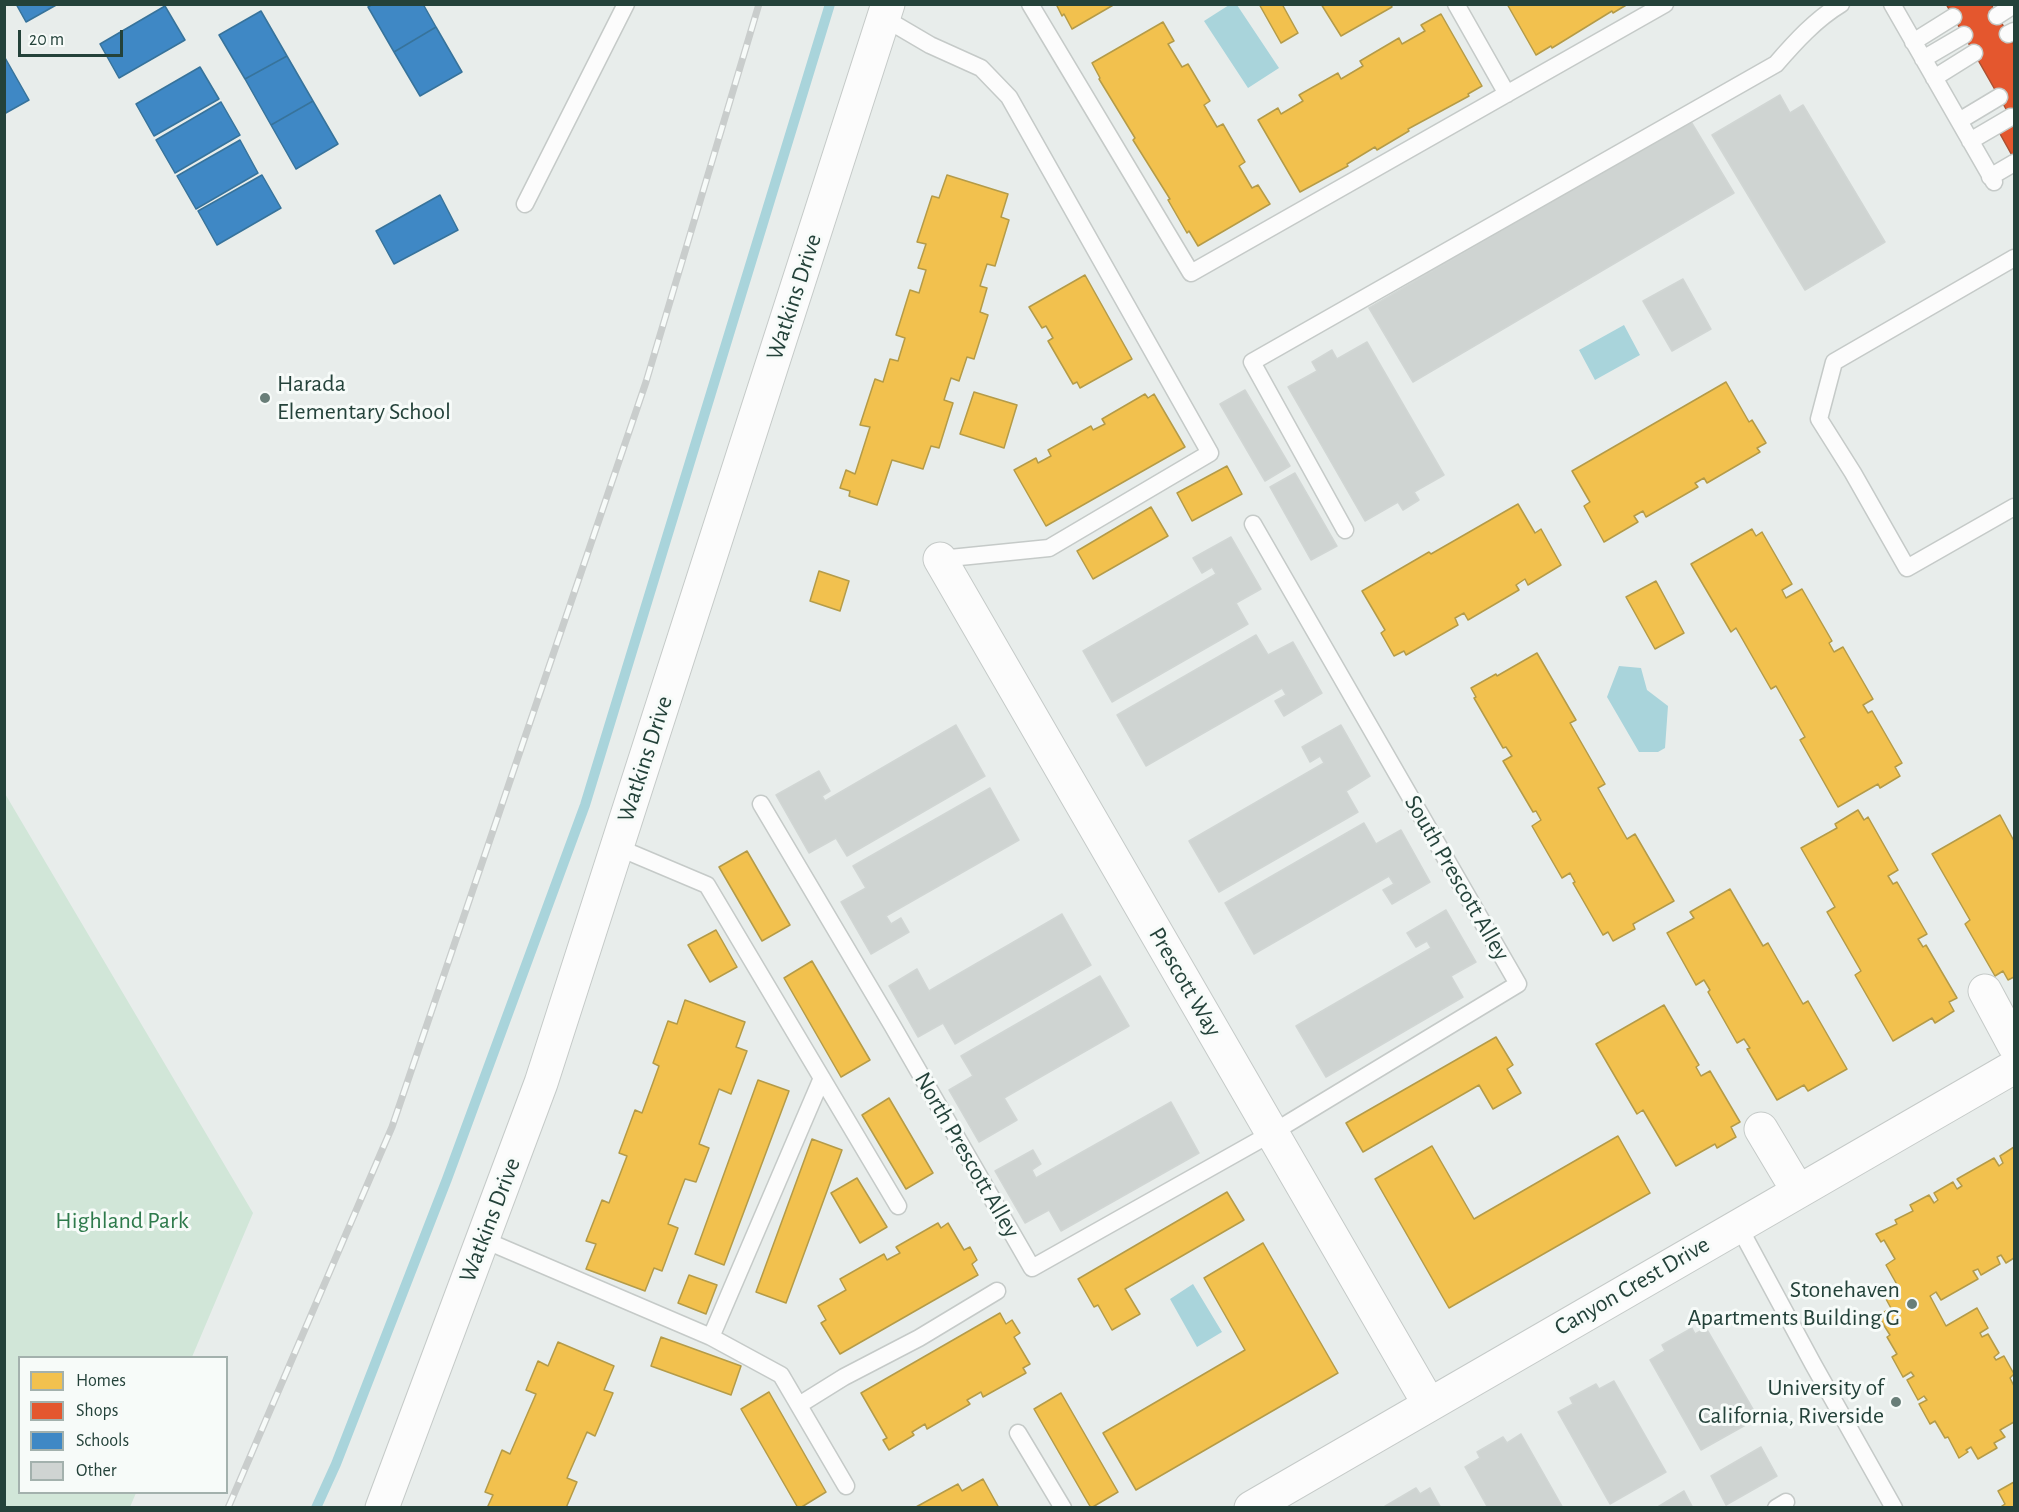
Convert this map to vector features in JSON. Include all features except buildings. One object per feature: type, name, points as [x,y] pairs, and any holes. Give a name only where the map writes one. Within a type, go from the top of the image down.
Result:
[{"type":"street","name":"Watkins Drive","points":[[386,1507],[482,1239],[541,1083],[886,11]]},
{"type":"street","name":"Prescott Way","points":[[940,559],[1429,1404]]},
{"type":"street","points":[[1985,990],[2014,1045]]},
{"type":"street","name":"Canyon Crest Drive","points":[[1251,1508],[2014,1067]]},
{"type":"street","points":[[1761,1129],[1798,1191]]},
{"type":"lane","points":[[525,204],[626,4]]},
{"type":"lane","points":[[1030,4],[1191,273],[1665,4]]},
{"type":"lane","points":[[1456,4],[1507,94]]},
{"type":"lane","points":[[1345,530],[1252,362],[1776,64],[1795,42],[1841,4]]},
{"type":"lane","points":[[1892,4],[1992,179],[2014,163]]},
{"type":"lane","points":[[1997,16],[2014,5]]},
{"type":"lane","points":[[886,11],[930,45],[981,68],[1009,97],[1210,453],[1049,548],[940,559]]},
{"type":"lane","points":[[1913,42],[1953,17]]},
{"type":"lane","points":[[1923,59],[1964,35]]},
{"type":"lane","points":[[1934,78],[1974,53]]},
{"type":"lane","points":[[1959,121],[1999,97]]},
{"type":"lane","points":[[1970,141],[2011,117]]},
{"type":"lane","points":[[2014,258],[1834,362],[1819,419],[1853,473],[1907,568],[2014,507]]},
{"type":"lane","name":"South Prescott Alley","points":[[1252,524],[1518,984],[1272,1132]]},
{"type":"lane","name":"North Prescott Alley","points":[[761,804],[1032,1268],[1272,1132]]},
{"type":"lane","points":[[616,847],[706,885],[898,1206]]},
{"type":"lane","points":[[711,1337],[822,1078]]},
{"type":"lane","points":[[1738,1226],[1894,1508]]},
{"type":"lane","points":[[482,1239],[711,1337],[781,1374],[846,1486]]},
{"type":"lane","points":[[799,1405],[844,1377],[919,1338],[997,1291]]},
{"type":"lane","points":[[1018,1433],[1063,1508]]},
{"type":"green space","name":"Highland Park","points":[[4,792],[253,1213],[192,1356],[18,1356],[18,1494],[136,1494],[130,1507],[5,1507]]},
{"type":"water","points":[[1229,5],[1237,5],[1279,68],[1248,88],[1204,21]]},
{"type":"water","points":[[1624,325],[1640,355],[1595,380],[1579,350]]},
{"type":"water","points":[[1619,666],[1641,668],[1647,690],[1668,706],[1665,748],[1658,752],[1639,752],[1607,697]]},
{"type":"water","points":[[1193,1284],[1222,1332],[1197,1347],[1170,1299]]},
{"type":"waterway","points":[[316,1508],[336,1464],[447,1179],[585,805],[830,4]]},
{"type":"railway","points":[[228,1508],[392,1127],[646,382],[759,4]]},
{"type":"place","name":"Harada Elementary School","points":[[265,398]]},
{"type":"place","name":"Stonehaven Apartments Building G","points":[[1912,1304]]},
{"type":"place","name":"University of California, Riverside","points":[[1896,1402]]}]
